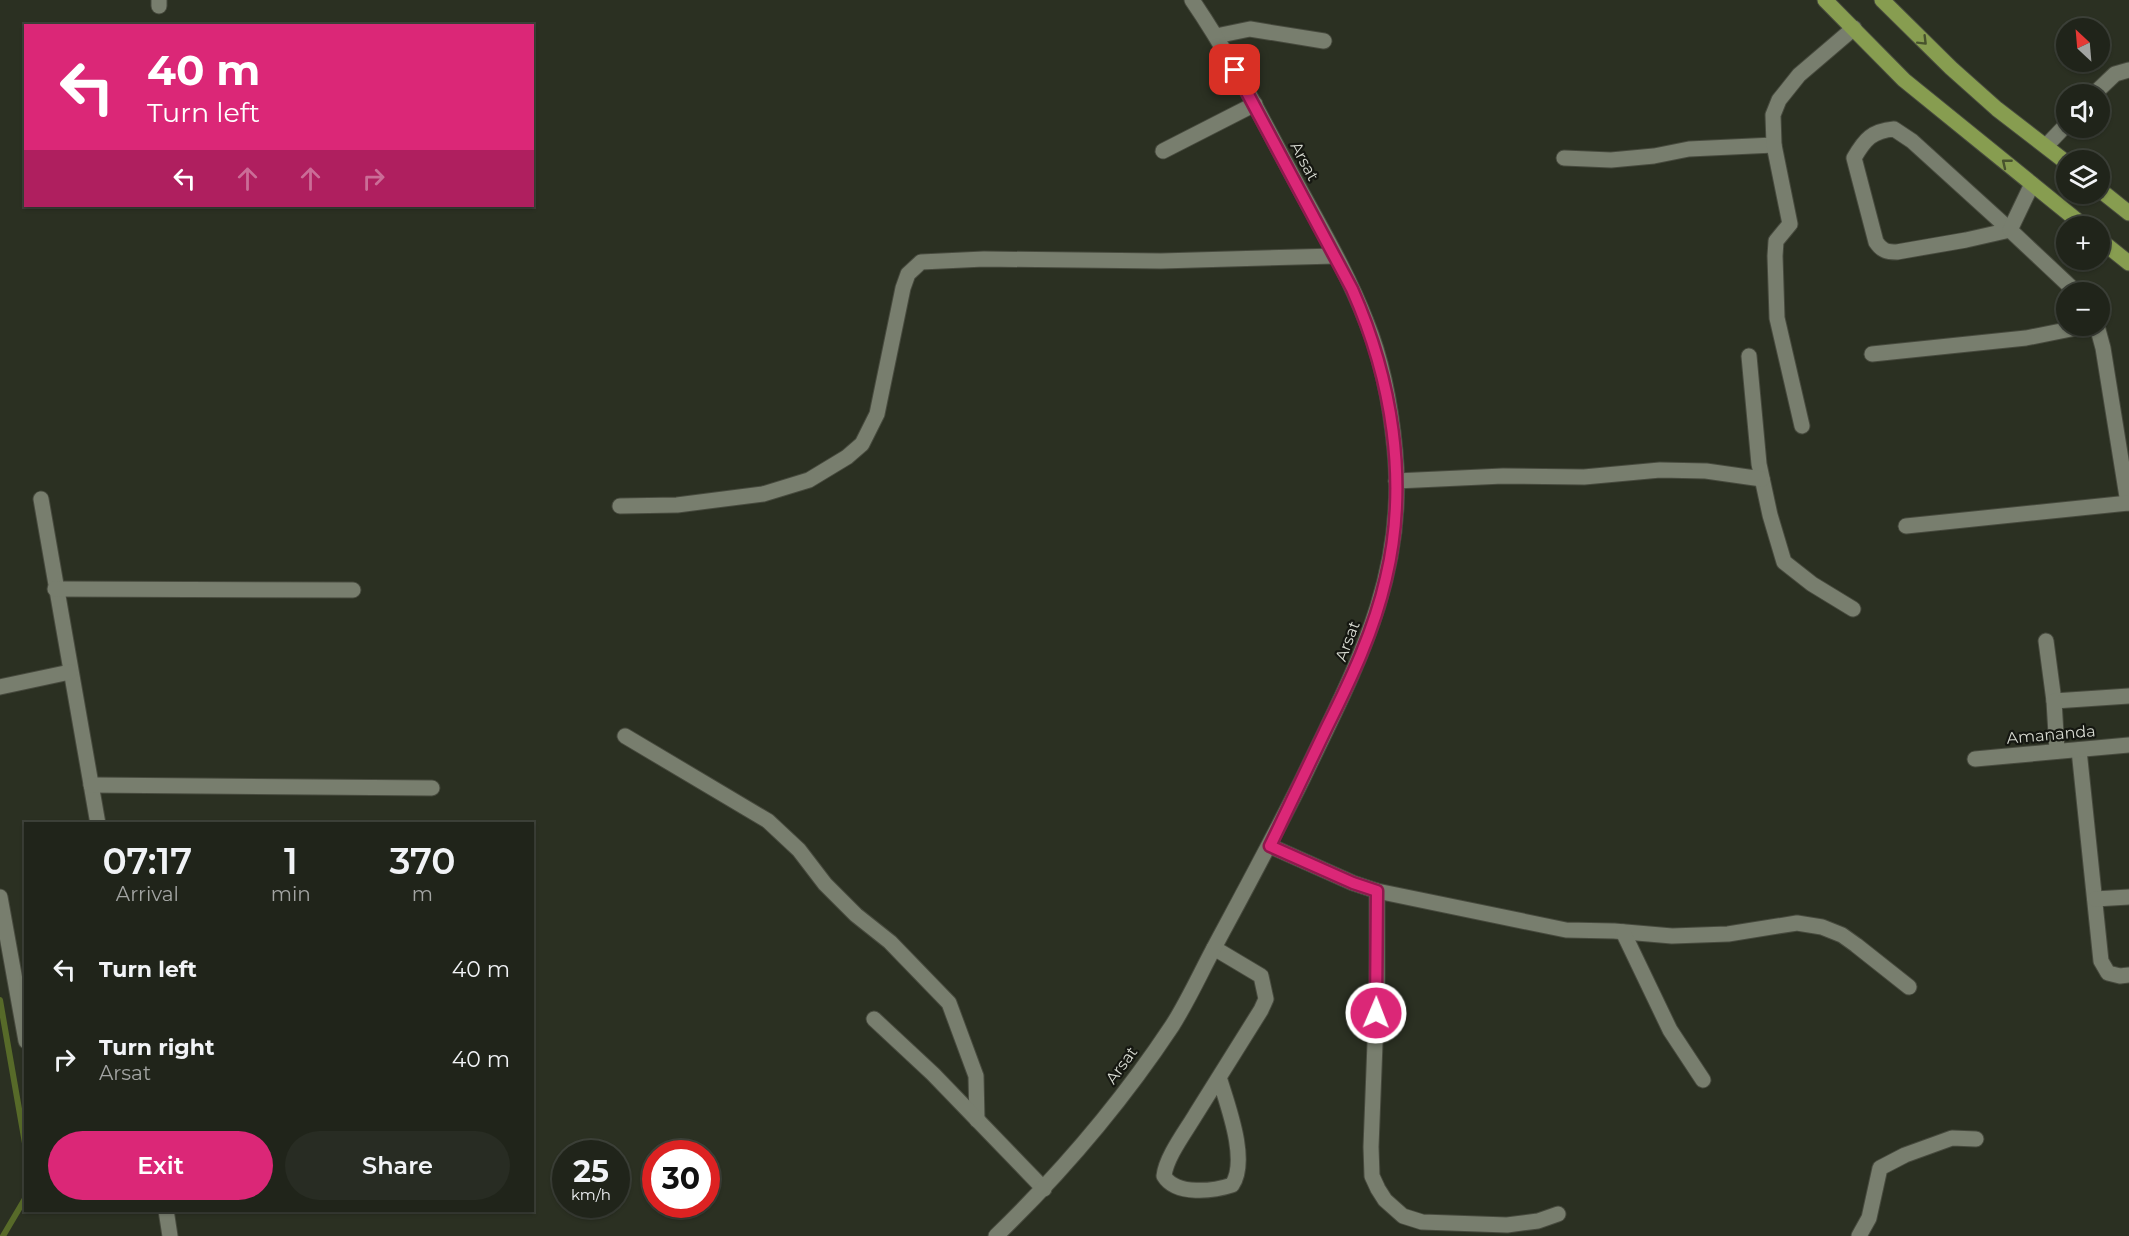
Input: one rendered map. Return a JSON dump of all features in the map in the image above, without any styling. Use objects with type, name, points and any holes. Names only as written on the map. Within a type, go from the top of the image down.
[{"type":"main road","points":[[1825,0],[1904,80],[2072,216]]},
{"type":"main road","points":[[1883,0],[1996,109],[2056,154]]},
{"type":"main road","points":[[2110,198],[2129,213]]},
{"type":"main road","points":[[2110,248],[2129,263]]},
{"type":"street","name":"Arsat","points":[[996,1236],[1044,1189],[1104,1120],[1173,1025],[1270,846],[1354,674],[1386,580],[1395,536],[1395,450],[1384,382],[1368,324],[1255,104],[1216,36],[1192,0]]},
{"type":"street","points":[[1802,426],[1777,318],[1774,256],[1776,241],[1790,224],[1774,146],[1773,115],[1779,100],[1799,75],[1854,28]]},
{"type":"street","points":[[1216,36],[1250,29],[1324,41]]},
{"type":"street","points":[[2104,84],[2115,74],[2129,70]]},
{"type":"street","points":[[1163,151],[1255,104]]},
{"type":"street","points":[[2010,230],[1929,247],[1887,252],[1876,242],[1854,158],[1864,142],[1879,130],[1894,129],[1912,141],[2010,230],[2065,282]]},
{"type":"street","points":[[2046,146],[2056,136]]},
{"type":"street","points":[[1564,158],[1611,160],[1654,156],[1689,149],[1774,146]]},
{"type":"street","points":[[2010,230],[2032,184]]},
{"type":"street","points":[[620,506],[677,505],[763,494],[809,480],[847,457],[862,444],[877,414],[903,288],[909,274],[921,262],[984,259],[1161,261],[1335,256]]},
{"type":"street","points":[[1872,354],[2026,338],[2056,332]]},
{"type":"street","points":[[1906,526],[2129,503],[2100,336]]},
{"type":"street","points":[[1749,356],[1759,464],[1784,562],[1812,584],[1852,609]]},
{"type":"street","points":[[1396,481],[1503,476],[1584,477],[1660,470],[1706,471],[1762,479]]},
{"type":"street","points":[[41,499],[98,822]]},
{"type":"street","points":[[55,589],[352,590]]},
{"type":"street","points":[[2046,641],[2055,702],[2057,751]]},
{"type":"street","points":[[0,687],[70,672]]},
{"type":"street","points":[[2055,702],[2129,696]]},
{"type":"street","points":[[625,736],[768,821],[799,850],[825,884],[856,915],[890,942],[949,1003],[976,1076],[977,1120]]},
{"type":"street","name":"Amananda","points":[[1975,759],[2129,745]]},
{"type":"street","points":[[2079,750],[2101,961],[2108,973],[2120,976],[2129,975]]},
{"type":"street","points":[[91,785],[432,788]]},
{"type":"street","points":[[1270,846],[1353,883],[1377,891],[1566,930],[1672,936],[1728,934],[1797,923],[1822,927],[1842,935],[1909,987]]},
{"type":"street","points":[[1377,891],[1377,991],[1371,1147],[1372,1176],[1378,1189],[1385,1200],[1403,1216],[1422,1222],[1507,1225],[1538,1221],[1558,1214]]},
{"type":"street","points":[[0,897],[19,969],[24,1020]]},
{"type":"street","points":[[2095,899],[2129,897]]},
{"type":"street","points":[[1623,932],[1670,1030],[1703,1080]]},
{"type":"street","points":[[1214,948],[1261,976],[1266,999],[1168,1163],[1164,1176],[1168,1183],[1174,1186],[1187,1189],[1222,1188],[1232,1185],[1237,1179],[1239,1152],[1220,1077]]},
{"type":"street","points":[[874,1019],[933,1074],[1044,1189]]},
{"type":"street","points":[[1859,1236],[1871,1210],[1880,1168],[1905,1155],[1952,1138],[1976,1139]]},
{"type":"street","points":[[166,1212],[170,1236]]},
{"type":"waterway","points":[[0,1000],[24,1138]]},
{"type":"waterway","points":[[3,1236],[24,1200]]},
{"type":"route","points":[[1235,70],[1352,289],[1368,324],[1384,382],[1395,450],[1397,492],[1395,536],[1386,580],[1372,625],[1354,674],[1270,846],[1353,883],[1377,891],[1376,1013]]}]
